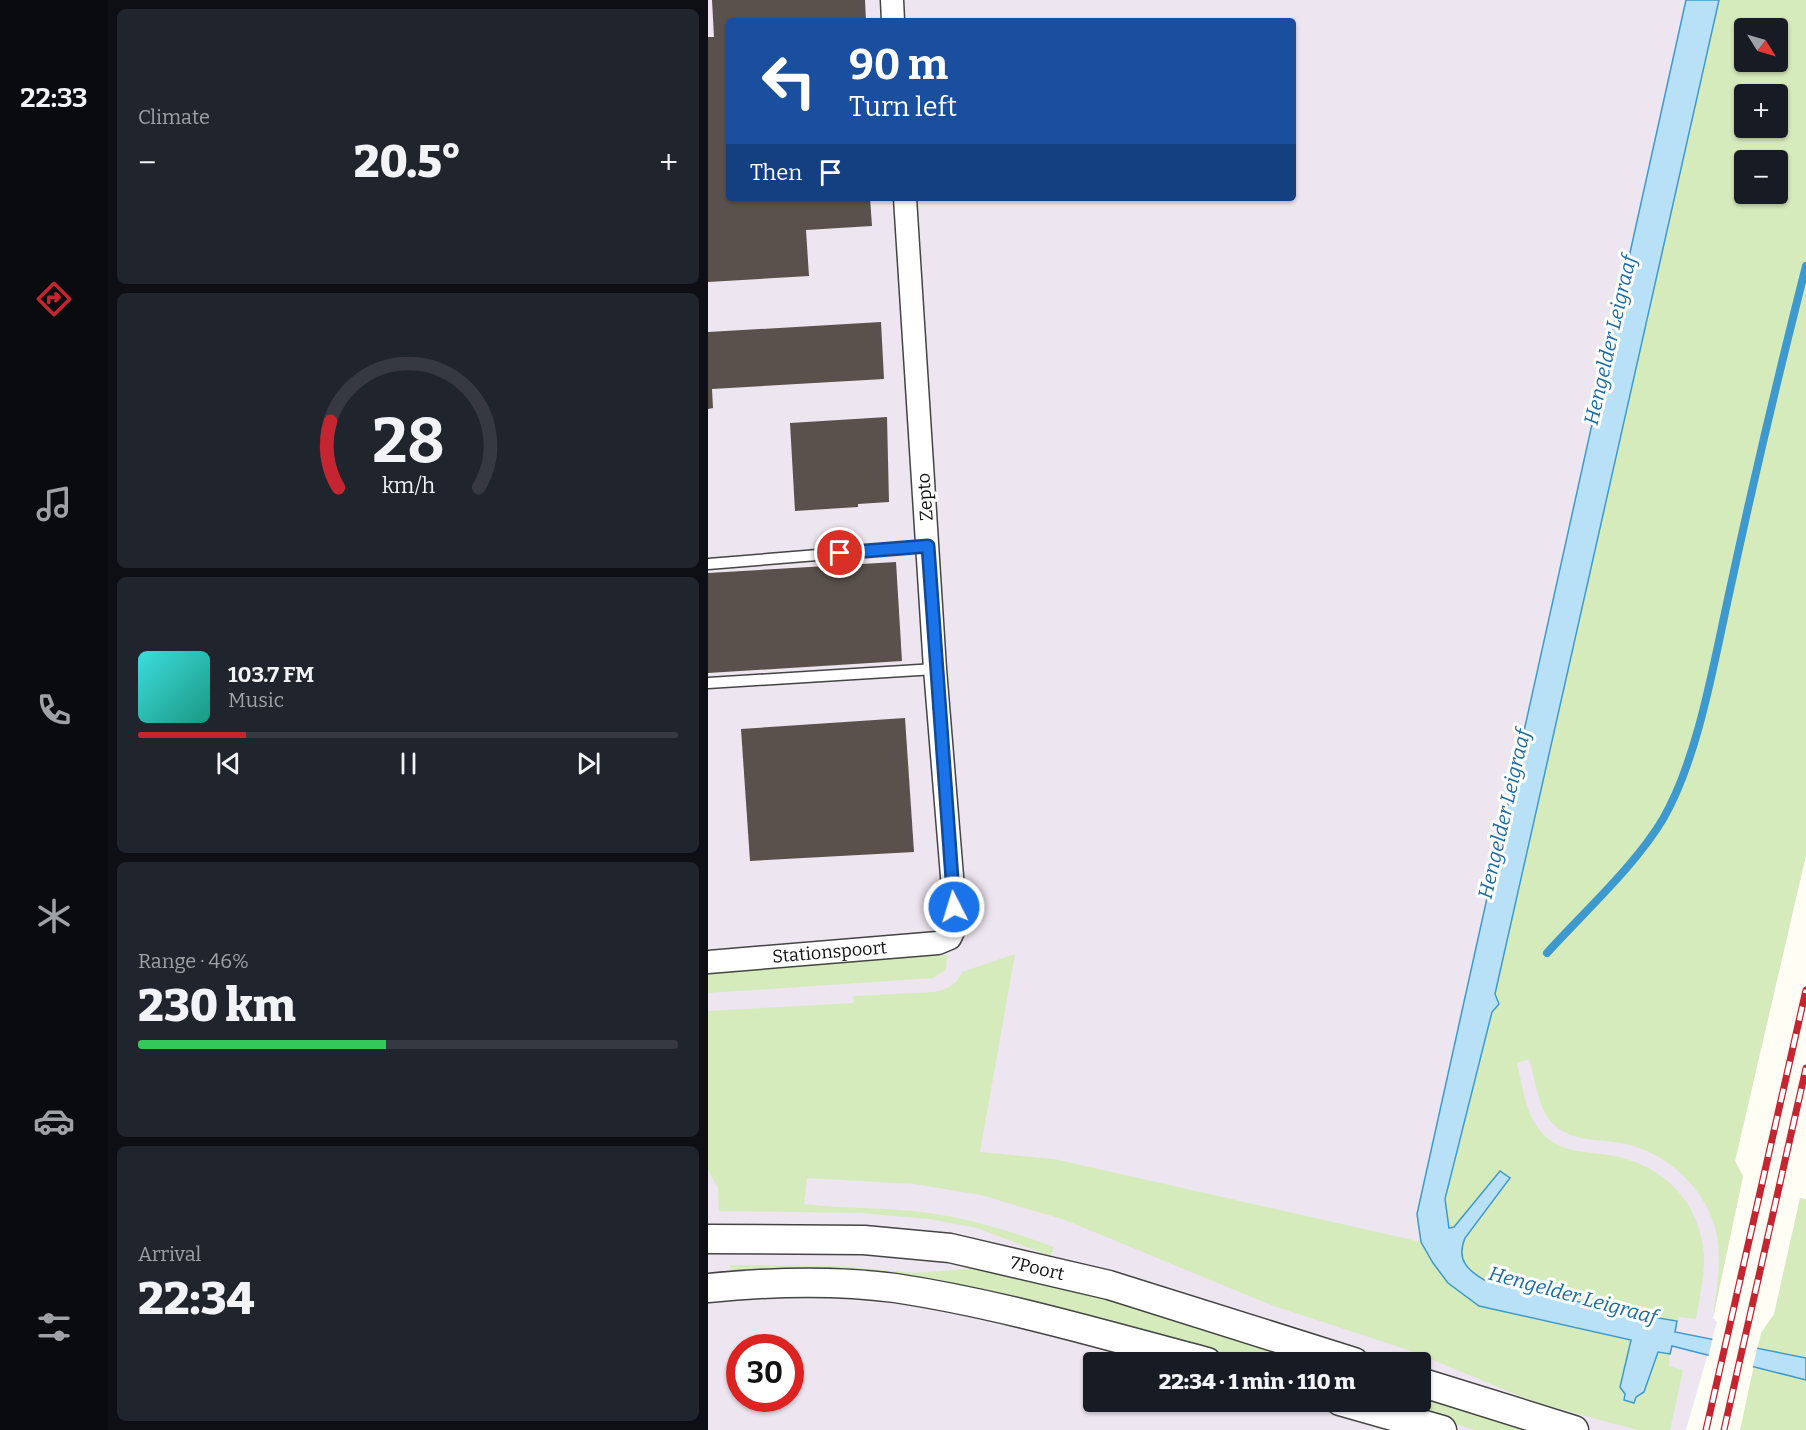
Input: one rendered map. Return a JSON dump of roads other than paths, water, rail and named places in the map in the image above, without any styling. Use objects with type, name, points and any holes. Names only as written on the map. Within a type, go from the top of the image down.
[{"type":"street","points":[[892,0],[893,18]]},
{"type":"street","name":"Zepto","points":[[904,201],[935,669],[956,925],[950,938]]},
{"type":"street","name":"Stationspoort","points":[[708,962],[938,943],[950,938]]},
{"type":"street","name":"7Poort","points":[[708,1239],[864,1240],[950,1248],[1109,1285],[1322,1352]]},
{"type":"street","points":[[708,1288],[807,1283],[894,1288],[1000,1308],[1169,1352]]},
{"type":"street","points":[[1431,1385],[1574,1430]]},
{"type":"street","points":[[1379,1412],[1442,1430]]},
{"type":"lane","points":[[708,564],[928,546]]},
{"type":"lane","points":[[708,683],[935,669]]},
{"type":"water","points":[[1686,0],[1719,0],[1495,994],[1499,1004],[1492,1012],[1445,1199],[1449,1228],[1454,1227],[1500,1171],[1510,1178],[1465,1238],[1463,1246],[1465,1264],[1473,1273],[1486,1281],[1628,1313],[1677,1321],[1675,1332],[1806,1358],[1806,1380],[1672,1346],[1670,1354],[1658,1352],[1644,1392],[1636,1397],[1634,1403],[1624,1400],[1625,1394],[1620,1387],[1631,1340],[1479,1306],[1448,1283],[1433,1263],[1421,1242],[1417,1214]]},
{"type":"waterway","points":[[1547,953],[1624,871],[1651,837],[1676,794],[1687,766],[1712,674],[1776,385],[1806,266]]},
{"type":"railway","points":[[1706,1430],[1806,990]]},
{"type":"railway","points":[[1724,1430],[1806,1068]]},
{"type":"water label","name":"Hengelder Leigraaf","points":[[1610,340]]},
{"type":"water label","name":"Hengelder Leigraaf","points":[[1504,814]]},
{"type":"water label","name":"Hengelder Leigraaf","points":[[1573,1295]]}]
